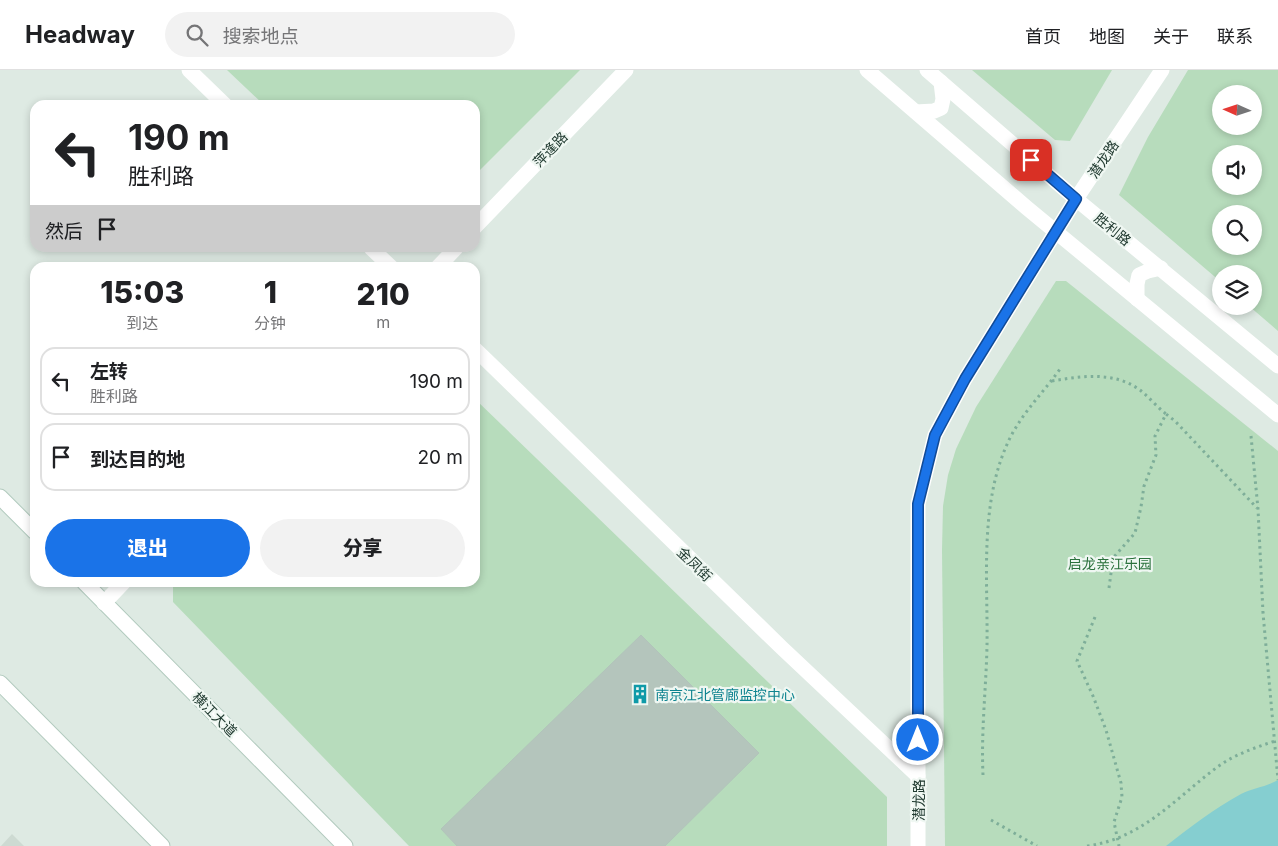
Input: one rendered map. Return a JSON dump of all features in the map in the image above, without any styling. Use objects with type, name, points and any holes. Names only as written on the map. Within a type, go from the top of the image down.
[{"type":"street","points":[[189,70],[220,100]]},
{"type":"street","name":"萍逢路","points":[[480,222],[626,70]]},
{"type":"street","points":[[867,70],[1056,232],[1278,415]]},
{"type":"street","name":"胜利路","points":[[927,70],[1076,199],[1278,366]]},
{"type":"street","name":"潜龙路","points":[[918,846],[918,504],[935,435],[965,379],[1076,199],[1162,70]]},
{"type":"street","points":[[916,112],[934,111],[941,108],[943,99],[940,82]]},
{"type":"street","points":[[375,252],[386,262]]},
{"type":"street","points":[[443,262],[452,252]]},
{"type":"street","points":[[1137,299],[1139,275],[1161,268]]},
{"type":"street","name":"金凤街","points":[[480,354],[782,648],[918,776]]},
{"type":"street","points":[[0,496],[30,527]]},
{"type":"street","name":"横江大道","points":[[89,587],[345,846]]},
{"type":"street","points":[[104,602],[119,587]]},
{"type":"street","points":[[0,683],[162,846]]},
{"type":"path","points":[[983,775],[982,739],[987,647],[987,546],[993,493],[1009,440],[1021,420],[1060,369]]},
{"type":"path","points":[[1052,381],[1093,375],[1120,379],[1139,390],[1175,421],[1258,509]]},
{"type":"path","points":[[1109,588],[1113,558],[1135,533],[1144,486],[1156,455],[1155,436],[1166,414]]},
{"type":"path","points":[[1251,436],[1258,509],[1263,613],[1278,780]]},
{"type":"path","points":[[1095,617],[1077,661],[1106,730],[1121,783],[1122,797],[1114,822],[1119,846]]},
{"type":"path","points":[[1087,846],[1118,839],[1148,823],[1217,767],[1247,750],[1275,741]]},
{"type":"path","points":[[991,820],[1037,846]]},
{"type":"shaded area","points":[[12,834],[24,846],[1,846]]},
{"type":"green space","points":[[227,70],[580,70],[480,170],[480,100],[259,100]]},
{"type":"green space","points":[[972,70],[1112,70],[1070,141],[1055,140]]},
{"type":"green space","points":[[1188,70],[1278,70],[1278,331],[1259,315],[1262,315],[1262,265],[1212,265],[1212,274],[1119,195],[1148,137]]},
{"type":"green space","name":"启龙亲江乐园","points":[[1056,281],[1066,281],[1278,451],[1278,846],[945,846],[942,550],[943,506],[948,475],[956,449],[976,407]]},
{"type":"green space","points":[[480,404],[887,797],[887,846],[409,846],[173,602],[173,587],[480,587]]},
{"type":"water","points":[[1278,780],[1278,846],[1166,846],[1231,800]]},
{"type":"building","name":"南京江北管廊监控中心","points":[[641,635],[759,753],[665,846],[457,846],[441,829]]},
{"type":"place","name":"南京江北管廊监控中心","points":[[640,694]]},
{"type":"route","points":[[918,740],[918,504],[935,435],[965,379],[1076,199],[1031,160]]}]
